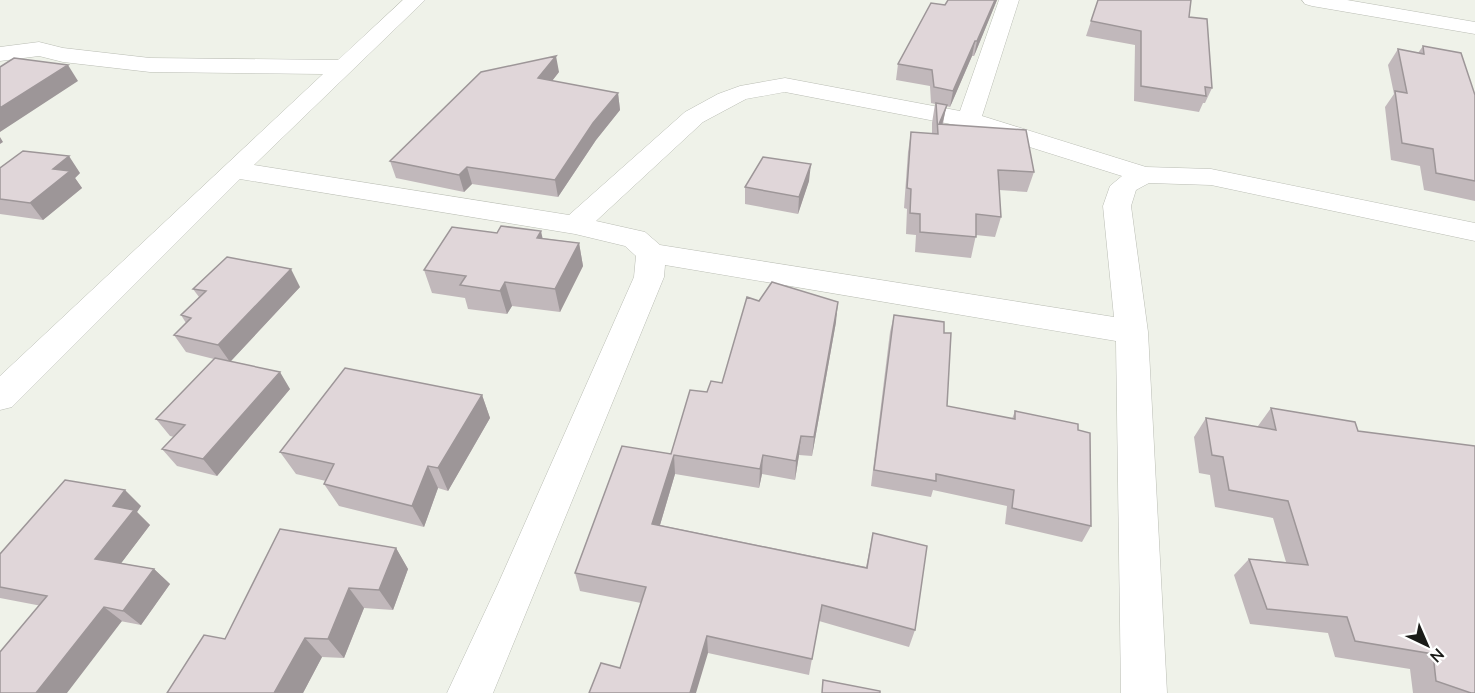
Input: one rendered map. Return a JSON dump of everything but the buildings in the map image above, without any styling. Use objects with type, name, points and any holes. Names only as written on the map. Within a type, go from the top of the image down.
[{"type":"street","points":[[0,397],[234,170],[416,0]]},
{"type":"street","points":[[969,120],[1009,0]]},
{"type":"street","points":[[1312,0],[1475,28]]},
{"type":"street","points":[[0,36],[63,55],[150,65],[343,67]]},
{"type":"street","points":[[0,54],[39,49]]},
{"type":"street","points":[[575,225],[694,117],[712,104],[741,91],[785,85],[969,120],[1144,175],[1210,177],[1475,232]]},
{"type":"street","points":[[234,170],[575,225],[635,239],[651,253],[1132,332]]},
{"type":"street","points":[[1144,175],[1124,186],[1117,206],[1132,332],[1144,693]]},
{"type":"street","points":[[470,693],[513,598],[649,277],[651,253]]}]
